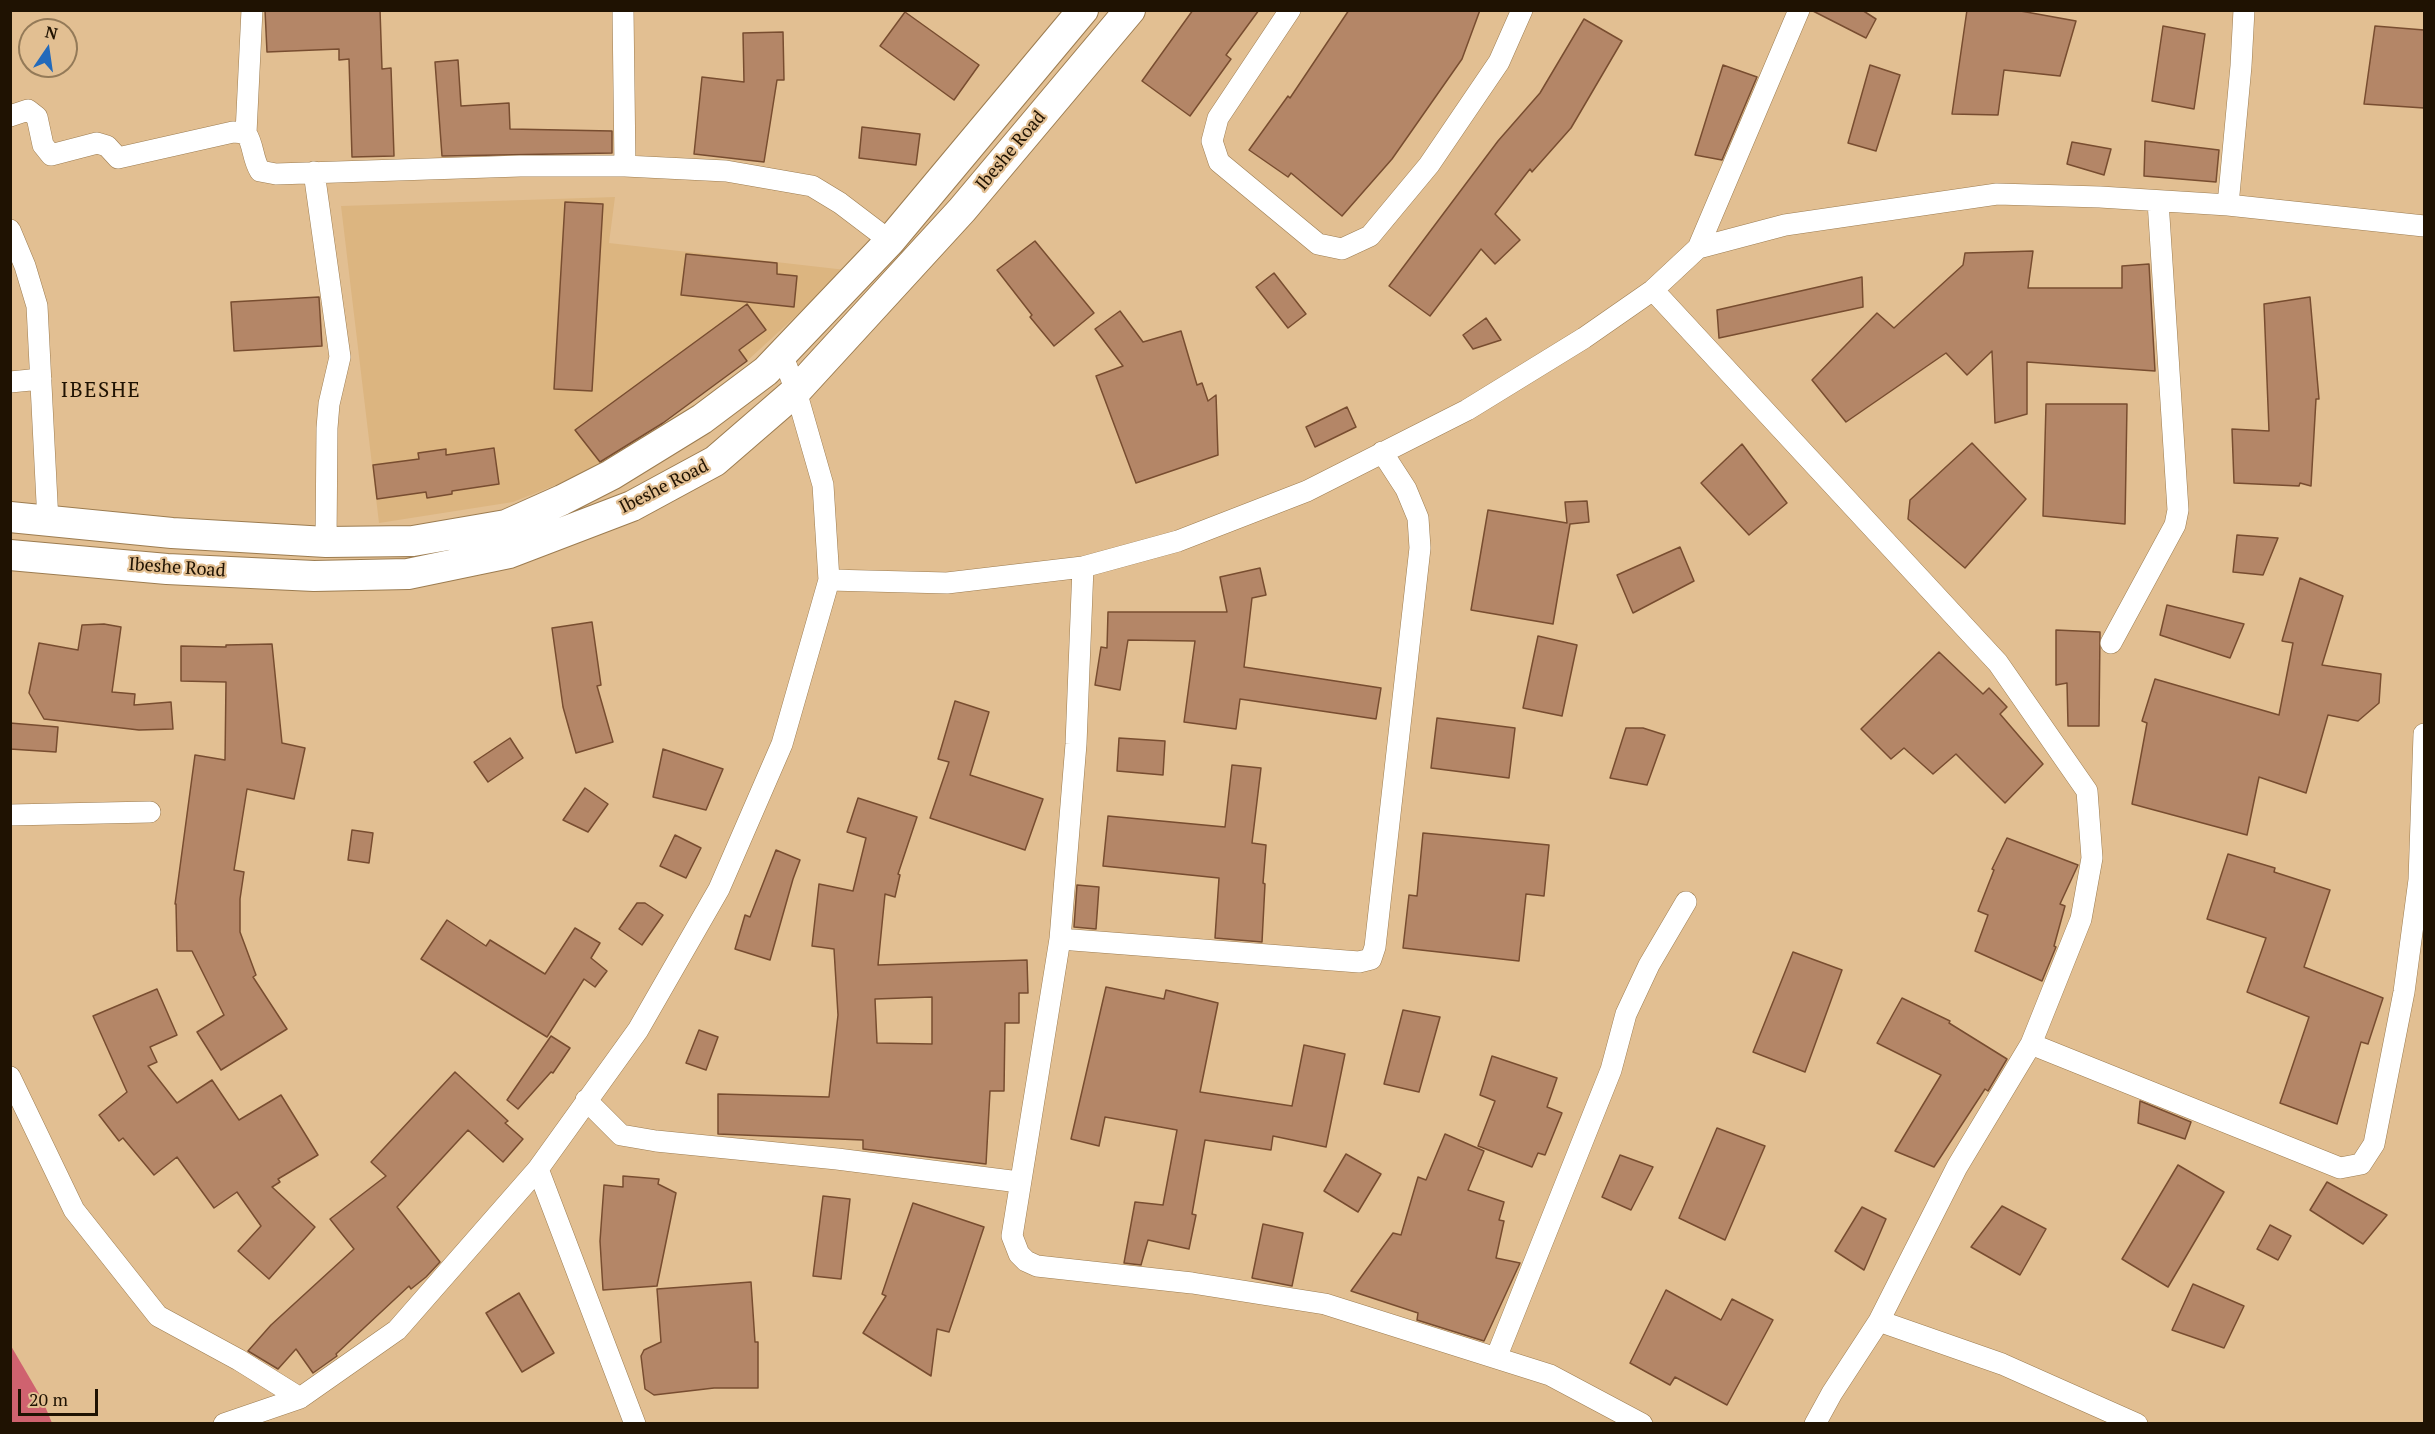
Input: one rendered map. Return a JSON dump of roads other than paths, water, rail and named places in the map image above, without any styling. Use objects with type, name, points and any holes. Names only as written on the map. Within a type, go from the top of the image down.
[{"type":"main road","name":"Ibeshe Road","points":[[10,517],[172,533],[327,542],[413,541],[506,525],[562,500],[621,469],[702,419],[766,371],[890,241],[1083,10]]},
{"type":"main road","name":"Ibeshe Road","points":[[10,555],[224,572],[314,576],[408,574],[509,553],[632,506],[715,461],[796,391],[962,210],[1130,10]]},
{"type":"street","points":[[252,10],[246,133],[252,143],[254,162],[260,171],[276,174],[520,166],[625,166],[726,171],[812,186],[840,203],[890,241]]},
{"type":"street","points":[[623,10],[625,166]]},
{"type":"street","points":[[1290,10],[1218,118],[1212,141],[1219,162],[1318,244],[1342,249],[1370,236],[1429,165],[1499,62],[1522,10]]},
{"type":"street","points":[[830,580],[947,583],[1083,567],[1188,537],[1307,491],[1467,410],[1584,338],[1653,290],[1698,248],[1799,10]]},
{"type":"street","points":[[2228,205],[2244,10]]},
{"type":"street","points":[[10,116],[28,110],[37,117],[43,145],[51,155],[97,143],[106,146],[118,158],[233,132],[246,133]]},
{"type":"street","points":[[314,172],[340,357],[329,404],[327,428],[327,542]]},
{"type":"street","points":[[1698,248],[1785,225],[1997,194],[2100,197],[2228,205],[2424,226]]},
{"type":"street","points":[[2111,643],[2175,525],[2178,510],[2158,201]]},
{"type":"street","points":[[10,230],[25,266],[37,306],[48,522]]},
{"type":"street","points":[[1653,290],[1998,663],[2086,791],[2092,858],[2081,919],[2031,1044],[1957,1167],[1879,1321],[1832,1393],[1815,1424]]},
{"type":"street","points":[[224,1424],[300,1398],[397,1330],[538,1169],[638,1030],[719,889],[782,744],[830,580],[823,485],[796,391],[782,354]]},
{"type":"street","points":[[10,382],[41,379]]},
{"type":"street","points":[[1060,939],[1359,962],[1371,959],[1375,947],[1420,548],[1418,518],[1406,489],[1382,452]]},
{"type":"street","points":[[1083,567],[1076,744],[1060,939],[1019,1182],[1012,1236],[1014,1245],[1026,1261],[1037,1266],[1192,1283],[1325,1304],[1550,1375],[1642,1424]]},
{"type":"street","points":[[2031,1044],[2340,1168],[2361,1164],[2374,1144],[2404,992],[2419,880],[2424,734]]},
{"type":"street","points":[[10,815],[150,812]]},
{"type":"street","points":[[1496,1358],[1611,1070],[1626,1014],[1649,965],[1686,902]]},
{"type":"street","points":[[10,1077],[74,1210],[158,1316],[239,1360],[300,1398]]},
{"type":"street","points":[[586,1100],[621,1135],[656,1141],[837,1159],[1019,1182]]},
{"type":"street","points":[[538,1169],[634,1424]]},
{"type":"street","points":[[1879,1321],[2002,1364],[2137,1424]]},
{"type":"district","name":"IBESHE","points":[[101,391]]}]
